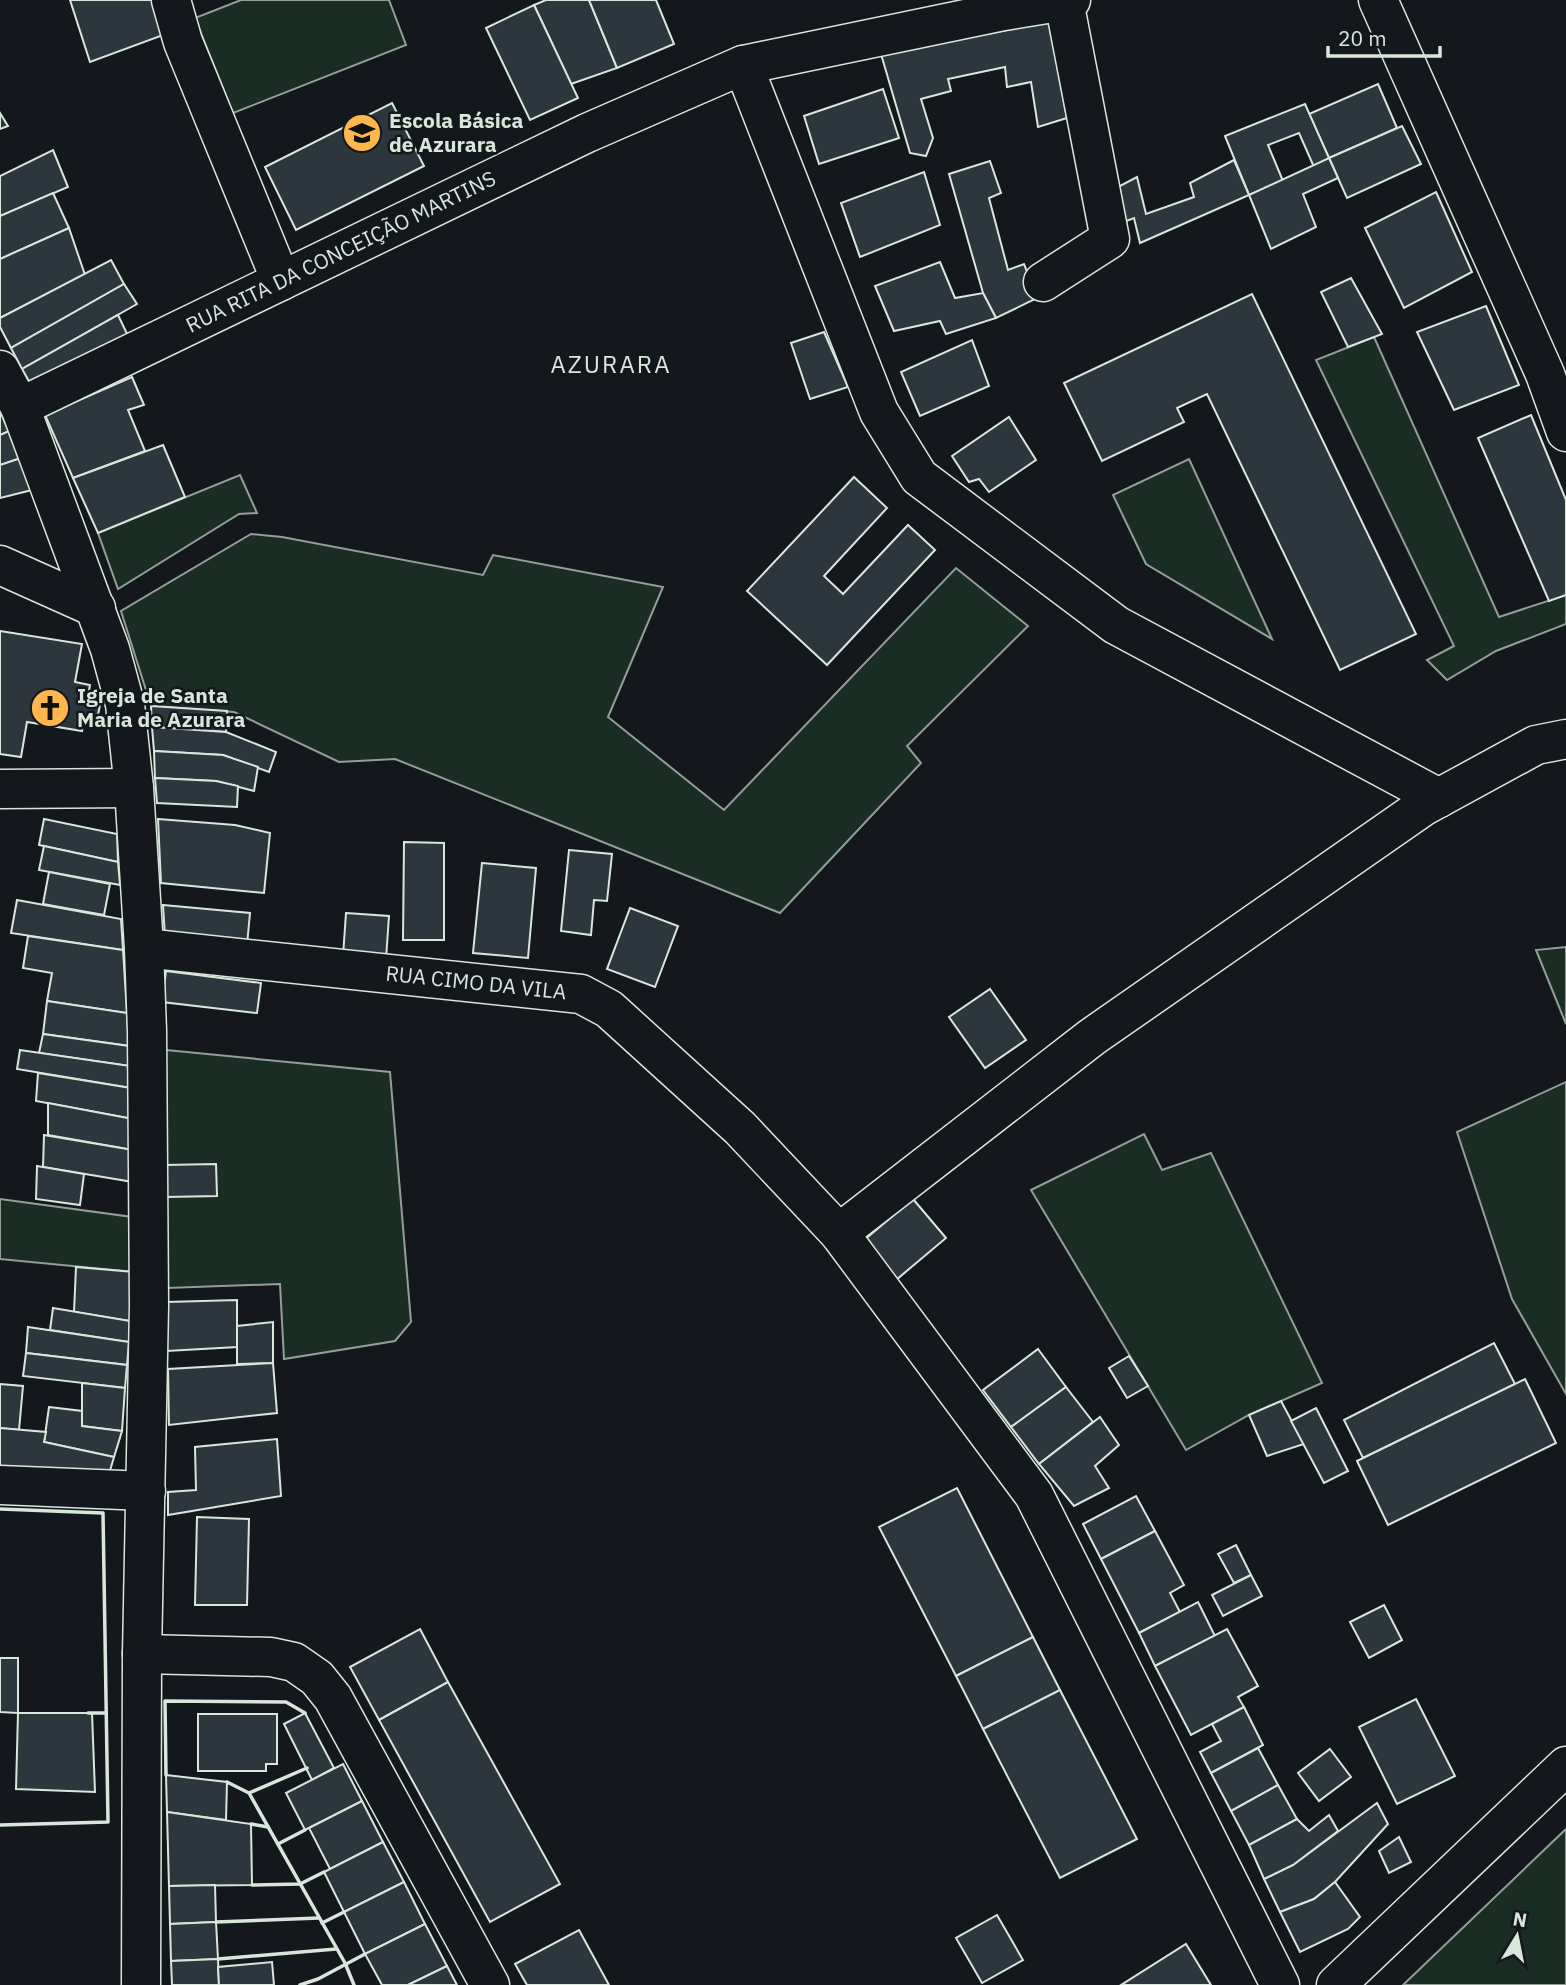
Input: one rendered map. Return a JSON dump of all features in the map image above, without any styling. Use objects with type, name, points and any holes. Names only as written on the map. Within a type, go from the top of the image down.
[{"type":"street","points":[[172,0],[183,41],[281,281]]},
{"type":"street","points":[[1378,0],[1545,374],[1566,432]]},
{"type":"street","points":[[1043,282],[1110,239],[1068,1]]},
{"type":"street","name":"RUA RITA DA CONCEIÇÃO MARTINS","points":[[20,407],[587,132],[743,65],[1004,11],[1068,1]]},
{"type":"street","points":[[743,65],[879,412],[919,477],[1116,625],[1438,799]]},
{"type":"street","points":[[0,369],[20,407],[96,608],[125,704],[134,788],[144,948],[149,1292],[142,1654],[141,1985]]},
{"type":"street","points":[[0,565],[96,608]]},
{"type":"street","points":[[839,1233],[1092,1037],[1424,806],[1536,745],[1566,739]]},
{"type":"street","points":[[0,789],[134,788]]},
{"type":"street","name":"RUA CIMO DA VILA","points":[[144,948],[581,994],[609,1009],[740,1128],[839,1233],[1034,1495],[1280,1985]]},
{"type":"street","points":[[0,1485],[146,1492]]},
{"type":"street","points":[[142,1654],[271,1657],[294,1662],[317,1678],[333,1698],[490,1985]]},
{"type":"street","points":[[1336,1985],[1566,1766]]},
{"type":"green space","points":[[241,0],[389,0],[406,45],[233,113],[195,18]]},
{"type":"green space","points":[[1374,337],[1499,617],[1566,595],[1566,624],[1496,651],[1447,680],[1427,660],[1454,646],[1316,360]]},
{"type":"green space","points":[[1189,459],[1272,639],[1146,564],[1113,495]]},
{"type":"green space","points":[[240,475],[257,513],[239,514],[118,589],[98,533]]},
{"type":"green space","points":[[251,534],[282,537],[483,575],[493,555],[663,587],[608,717],[724,810],[956,568],[1028,626],[907,746],[921,763],[780,913],[395,759],[339,762],[234,712],[151,706],[121,611]]},
{"type":"green space","points":[[1566,947],[1566,1024],[1536,950]]},
{"type":"green space","points":[[166,1050],[390,1072],[411,1322],[395,1341],[284,1359],[280,1284],[167,1288]]},
{"type":"green space","points":[[1566,1082],[1566,1394],[1512,1299],[1457,1132]]},
{"type":"green space","points":[[1144,1134],[1162,1170],[1211,1153],[1322,1383],[1249,1415],[1186,1450],[1031,1190]]},
{"type":"green space","points":[[0,1199],[132,1217],[134,1272],[0,1259]]},
{"type":"green space","points":[[1566,1829],[1566,1985],[1403,1985]]},
{"type":"building","points":[[70,0],[157,0],[166,34],[90,62]]},
{"type":"building","points":[[546,0],[589,0],[617,68],[571,84],[534,5]]},
{"type":"building","points":[[589,0],[656,0],[674,44],[617,68]]},
{"type":"building","points":[[534,5],[578,98],[530,120],[486,28]]},
{"type":"building","points":[[1049,22],[1067,118],[1038,127],[1031,82],[1007,87],[1005,67],[948,79],[951,91],[921,99],[933,138],[926,156],[910,153],[881,54]]},
{"type":"building","points":[[1378,84],[1397,128],[1329,158],[1309,114]]},
{"type":"building","points":[[883,89],[899,138],[819,164],[804,116]]},
{"type":"building","points":[[392,103],[424,166],[296,230],[265,167]]},
{"type":"building","points":[[1305,104],[1329,158],[1314,167],[1299,133],[1268,145],[1283,181],[1249,195],[1225,136]]},
{"type":"building","points":[[0,113],[8,126],[0,129]]},
{"type":"building","points":[[1402,126],[1421,164],[1347,198],[1329,158]]},
{"type":"building","points":[[53,150],[68,187],[0,216],[0,176]]},
{"type":"building","points":[[1329,158],[1338,178],[1303,194],[1316,227],[1271,249],[1249,195]]},
{"type":"building","points":[[1234,160],[1249,195],[1140,243],[1134,218],[1124,222],[1116,188],[1137,177],[1146,214],[1194,197],[1190,183]]},
{"type":"building","points":[[990,161],[1001,193],[989,198],[1008,270],[1024,264],[1037,298],[996,318],[983,293],[949,174]]},
{"type":"building","points":[[924,172],[940,225],[860,257],[841,203]]},
{"type":"building","points":[[1436,192],[1472,272],[1404,308],[1365,228]]},
{"type":"building","points":[[53,193],[69,228],[0,259],[0,216]]},
{"type":"building","points":[[69,228],[85,275],[0,318],[0,259]]},
{"type":"building","points":[[111,260],[124,284],[11,348],[0,327],[0,318]]},
{"type":"building","points":[[940,262],[955,298],[983,293],[996,318],[946,334],[940,321],[894,331],[875,286]]},
{"type":"building","points":[[1351,278],[1382,334],[1348,347],[1321,292]]},
{"type":"building","points":[[124,284],[137,304],[22,369],[11,348]]},
{"type":"building","points":[[1252,294],[1416,634],[1340,670],[1207,394],[1177,408],[1184,422],[1102,461],[1064,383]]},
{"type":"building","points":[[1486,306],[1519,385],[1454,410],[1417,332]]},
{"type":"building","points":[[118,315],[130,340],[34,390],[22,369]]},
{"type":"building","points":[[824,332],[848,387],[810,399],[791,343]]},
{"type":"building","points":[[972,340],[989,386],[920,416],[901,372]]},
{"type":"building","points":[[132,377],[144,405],[128,410],[145,451],[73,478],[45,415]]},
{"type":"building","points":[[0,411],[9,431],[0,435]]},
{"type":"building","points":[[1531,415],[1566,500],[1566,595],[1549,601],[1478,438]]},
{"type":"building","points":[[1009,417],[1036,460],[989,492],[979,479],[969,482],[952,456]]},
{"type":"building","points":[[9,431],[21,458],[0,465],[0,435]]},
{"type":"building","points":[[163,445],[185,497],[98,533],[73,478]]},
{"type":"building","points":[[21,458],[36,489],[0,498],[0,465]]},
{"type":"building","points":[[854,477],[887,508],[824,576],[843,594],[908,525],[935,550],[827,665],[747,591]]},
{"type":"building","name":"Igreja de Santa Maria de Azurara","points":[[0,631],[82,644],[75,682],[90,685],[89,691],[102,693],[96,727],[83,725],[82,731],[27,722],[21,757],[0,754]]},
{"type":"building","points":[[151,706],[227,711],[226,732],[152,727]]},
{"type":"building","points":[[152,727],[226,732],[276,752],[269,772],[223,755],[154,751]]},
{"type":"building","points":[[154,751],[223,755],[258,767],[254,791],[216,781],[155,778]]},
{"type":"building","points":[[155,778],[216,781],[238,786],[237,807],[157,803]]},
{"type":"building","points":[[44,819],[117,834],[118,862],[39,845]]},
{"type":"building","points":[[158,819],[235,825],[270,833],[264,893],[161,883]]},
{"type":"building","points":[[404,842],[444,843],[444,940],[403,940]]},
{"type":"building","points":[[44,846],[118,862],[120,885],[39,870]]},
{"type":"building","points":[[569,850],[612,854],[607,901],[594,900],[591,935],[561,931]]},
{"type":"building","points":[[482,863],[536,868],[528,958],[473,953]]},
{"type":"building","points":[[49,872],[110,884],[104,915],[43,904]]},
{"type":"building","points":[[17,900],[121,919],[123,950],[11,933]]},
{"type":"building","points":[[163,905],[250,913],[247,945],[165,937]]},
{"type":"building","points":[[630,908],[678,926],[655,987],[607,969]]},
{"type":"building","points":[[346,913],[389,916],[386,959],[343,956]]},
{"type":"building","points":[[28,936],[123,950],[127,1013],[47,1001],[52,973],[23,968]]},
{"type":"building","points":[[166,971],[261,983],[257,1013],[162,1002]]},
{"type":"building","points":[[990,989],[1026,1040],[985,1068],[949,1017]]},
{"type":"building","points":[[47,1001],[127,1013],[129,1046],[43,1034]]},
{"type":"building","points":[[43,1034],[129,1046],[130,1066],[39,1053]]},
{"type":"building","points":[[20,1050],[130,1066],[131,1088],[17,1069]]},
{"type":"building","points":[[38,1073],[131,1088],[133,1119],[36,1101]]},
{"type":"building","points":[[48,1103],[133,1119],[133,1150],[48,1135]]},
{"type":"building","points":[[44,1135],[133,1150],[133,1182],[43,1167]]},
{"type":"building","points":[[216,1164],[217,1196],[166,1197],[165,1165]]},
{"type":"building","points":[[37,1166],[84,1174],[80,1205],[36,1199]]},
{"type":"building","points":[[913,1199],[946,1238],[896,1280],[863,1241]]},
{"type":"building","points":[[76,1267],[134,1272],[130,1321],[74,1312]]},
{"type":"building","points":[[237,1300],[237,1347],[167,1351],[167,1302]]},
{"type":"building","points":[[53,1308],[130,1321],[129,1342],[50,1330]]},
{"type":"building","points":[[273,1322],[273,1363],[237,1364],[237,1326]]},
{"type":"building","points":[[28,1327],[129,1342],[127,1365],[26,1353]]},
{"type":"building","points":[[1494,1343],[1515,1384],[1363,1458],[1344,1420]]},
{"type":"building","points":[[1038,1349],[1066,1387],[1011,1427],[983,1390]]},
{"type":"building","points":[[26,1353],[127,1365],[125,1388],[23,1376]]},
{"type":"building","points":[[1129,1356],[1148,1386],[1127,1398],[1109,1368]]},
{"type":"building","points":[[273,1363],[277,1413],[169,1425],[168,1369]]},
{"type":"building","points":[[1525,1379],[1556,1443],[1388,1525],[1357,1461]]},
{"type":"building","points":[[82,1383],[125,1388],[122,1431],[82,1426]]},
{"type":"building","points":[[0,1384],[23,1386],[19,1430],[0,1428]]},
{"type":"building","points":[[1066,1387],[1093,1422],[1039,1464],[1011,1427]]},
{"type":"building","points":[[1281,1401],[1304,1444],[1267,1456],[1249,1415]]},
{"type":"building","points":[[49,1407],[82,1411],[82,1426],[122,1431],[114,1457],[44,1442]]},
{"type":"building","points":[[1316,1408],[1348,1471],[1324,1483],[1291,1421]]},
{"type":"building","points":[[1100,1417],[1119,1445],[1095,1466],[1109,1488],[1074,1506],[1039,1464]]},
{"type":"building","points":[[0,1428],[46,1432],[44,1442],[114,1457],[109,1474],[0,1467]]},
{"type":"building","points":[[277,1439],[281,1496],[168,1515],[168,1492],[196,1490],[195,1447]]},
{"type":"building","points":[[957,1488],[1033,1637],[956,1676],[879,1527]]},
{"type":"building","points":[[1136,1496],[1155,1531],[1101,1559],[1083,1524]]},
{"type":"building","points":[[197,1517],[249,1519],[247,1605],[195,1605]]},
{"type":"building","points":[[1155,1531],[1184,1585],[1170,1593],[1180,1612],[1139,1633],[1101,1559]]},
{"type":"building","points":[[1236,1545],[1251,1575],[1234,1583],[1218,1554]]},
{"type":"building","points":[[1251,1575],[1262,1596],[1223,1616],[1212,1595]]},
{"type":"building","points":[[1198,1602],[1215,1636],[1155,1666],[1139,1633]]},
{"type":"building","points":[[1384,1605],[1402,1640],[1369,1658],[1350,1622]]},
{"type":"building","points":[[420,1629],[448,1682],[379,1720],[350,1667]]},
{"type":"building","points":[[1227,1629],[1258,1686],[1238,1697],[1244,1707],[1191,1735],[1155,1666]]},
{"type":"building","points":[[1033,1637],[1060,1690],[983,1729],[956,1676]]},
{"type":"building","points":[[0,1658],[18,1658],[18,1713],[0,1712]]},
{"type":"building","points":[[448,1682],[560,1884],[490,1922],[379,1720]]},
{"type":"building","points":[[1060,1690],[1137,1839],[1060,1878],[983,1729]]},
{"type":"building","points":[[1416,1699],[1455,1776],[1397,1804],[1359,1727]]},
{"type":"building","points":[[1244,1707],[1263,1745],[1211,1773],[1200,1752],[1221,1741],[1212,1724]]},
{"type":"building","points":[[18,1713],[92,1713],[95,1792],[16,1789]]},
{"type":"building","points":[[305,1713],[334,1768],[312,1780],[284,1724]]},
{"type":"building","points":[[198,1714],[277,1714],[277,1764],[266,1764],[266,1771],[198,1771]]},
{"type":"building","points":[[1258,1748],[1278,1785],[1231,1811],[1211,1773]]},
{"type":"building","points":[[1330,1749],[1351,1777],[1319,1801],[1298,1773]]},
{"type":"building","points":[[343,1764],[362,1801],[305,1830],[286,1793]]},
{"type":"building","points":[[166,1775],[227,1782],[226,1820],[167,1812]]},
{"type":"building","points":[[1278,1785],[1297,1819],[1249,1845],[1231,1811]]},
{"type":"building","points":[[362,1801],[383,1842],[330,1869],[309,1828]]},
{"type":"building","points":[[1377,1803],[1388,1824],[1335,1882],[1314,1899],[1280,1912],[1264,1879],[1293,1865]]},
{"type":"building","points":[[167,1812],[251,1824],[252,1885],[169,1886]]},
{"type":"building","points":[[1329,1815],[1338,1831],[1293,1865],[1264,1879],[1249,1845],[1297,1819],[1309,1831]]},
{"type":"building","points":[[1399,1837],[1411,1862],[1389,1873],[1379,1851]]},
{"type":"building","points":[[383,1842],[404,1882],[344,1912],[324,1872]]},
{"type":"building","points":[[404,1882],[425,1924],[365,1954],[344,1912]]},
{"type":"building","points":[[1335,1882],[1360,1917],[1348,1929],[1300,1952],[1280,1912],[1314,1899]]},
{"type":"building","points":[[215,1885],[216,1922],[170,1924],[169,1886]]},
{"type":"building","points":[[997,1915],[1023,1960],[982,1983],[956,1938]]},
{"type":"building","points":[[216,1922],[218,1959],[171,1961],[170,1924]]},
{"type":"building","points":[[425,1924],[447,1966],[408,1985],[382,1985],[365,1954]]},
{"type":"building","points":[[579,1930],[609,1985],[527,1985],[515,1964]]},
{"type":"building","points":[[1186,1944],[1211,1985],[1121,1985]]},
{"type":"building","points":[[218,1959],[219,1985],[172,1985],[171,1961]]},
{"type":"building","points":[[272,1962],[274,1985],[219,1985],[218,1967]]},
{"type":"building","points":[[447,1966],[457,1985],[408,1985]]},
{"type":"wall","points":[[0,1509],[103,1513],[108,1822],[0,1825]]},
{"type":"wall","points":[[166,1775],[165,1701],[286,1702],[305,1713]]},
{"type":"wall","points":[[88,1713],[105,1713]]},
{"type":"wall","points":[[249,1793],[307,1768]]},
{"type":"wall","points":[[227,1782],[249,1793],[345,1963],[354,1985]]},
{"type":"wall","points":[[251,1824],[268,1827]]},
{"type":"wall","points":[[278,1844],[305,1830]]},
{"type":"wall","points":[[252,1885],[300,1884],[324,1872]]},
{"type":"wall","points":[[322,1923],[344,1912]]},
{"type":"wall","points":[[216,1922],[319,1918]]},
{"type":"wall","points":[[218,1959],[336,1949]]},
{"type":"wall","points":[[300,1985],[318,1979],[365,1954]]},
{"type":"place","name":"Escola Básica de Azurara","points":[[362,133]]},
{"type":"place","name":"Igreja de Santa Maria de Azurara","points":[[50,708]]},
{"type":"district","name":"AZURARA","points":[[611,365]]}]
